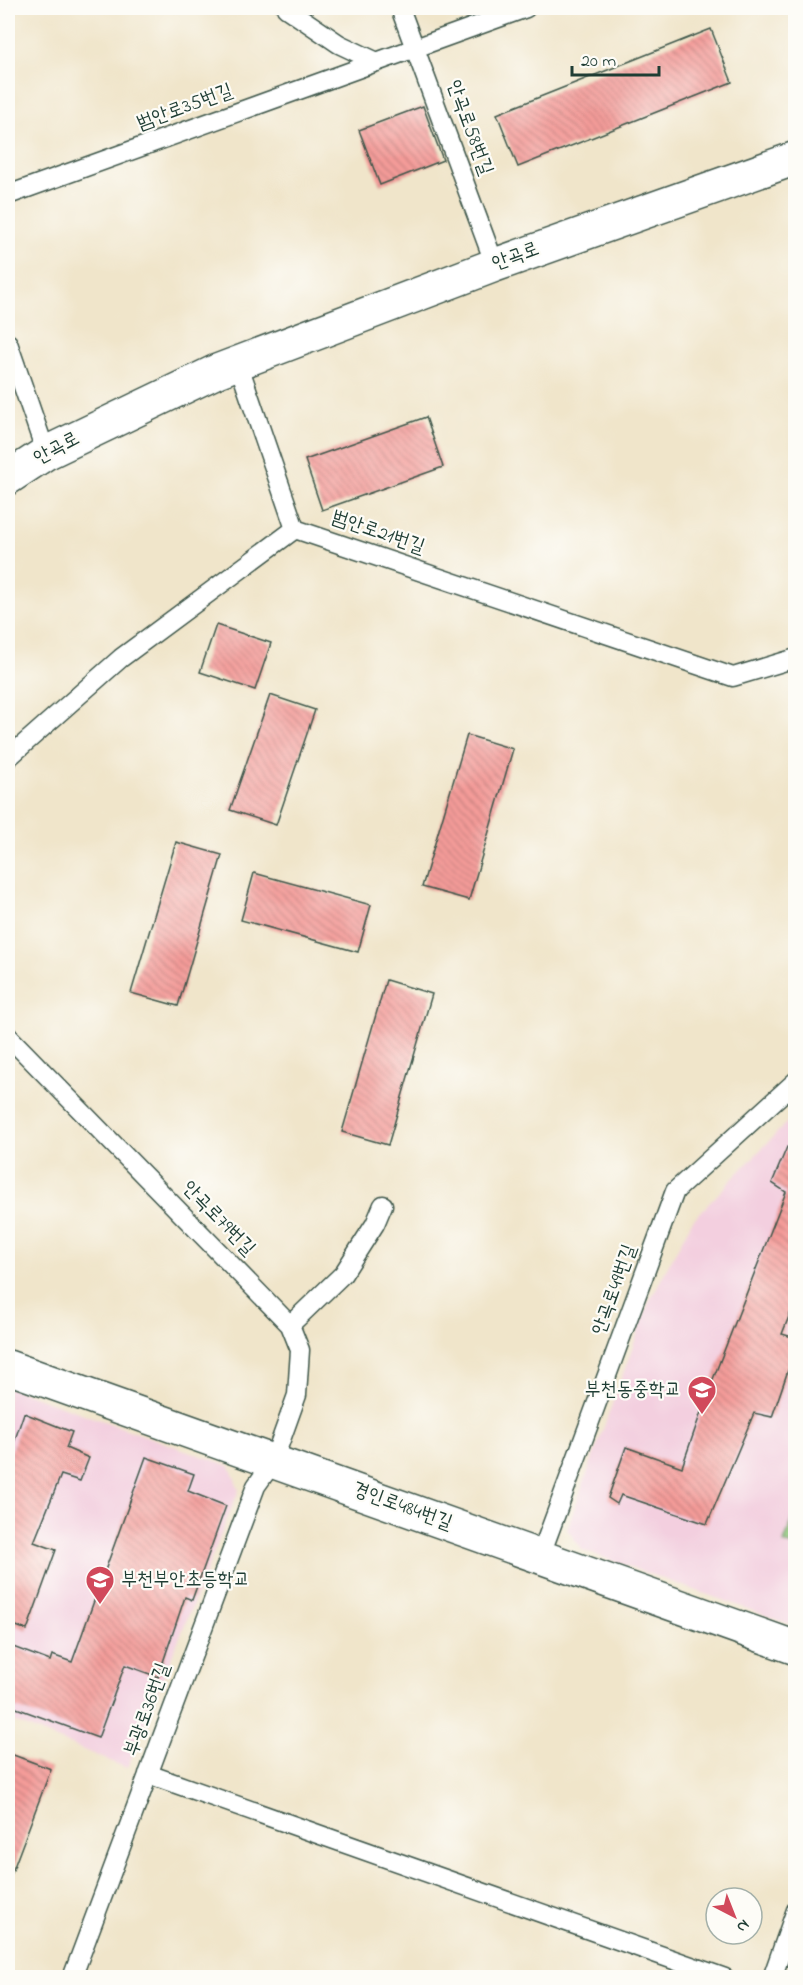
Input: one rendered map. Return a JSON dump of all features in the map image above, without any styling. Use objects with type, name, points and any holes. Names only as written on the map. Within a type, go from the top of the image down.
[{"type":"street","name":"안곡로","points":[[8,478],[46,453],[217,371],[495,265],[794,164]]},
{"type":"street","name":"경인로484번길","points":[[8,1367],[795,1648]]},
{"type":"lane","points":[[286,8],[339,44],[377,62]]},
{"type":"lane","name":"안곡로58번길","points":[[400,8],[495,265]]},
{"type":"lane","name":"범안로35번길","points":[[8,195],[526,8]]},
{"type":"lane","points":[[8,344],[46,453]]},
{"type":"lane","points":[[8,758],[121,658],[296,529],[238,363]]},
{"type":"lane","name":"범안로21번길","points":[[296,529],[733,677],[795,658]]},
{"type":"lane","name":"안곡로79번길","points":[[10,1043],[290,1325],[300,1350],[297,1395],[273,1462]]},
{"type":"lane","name":"안곡로49번길","points":[[540,1557],[675,1191],[795,1081]]},
{"type":"lane","points":[[290,1325],[343,1274],[375,1224],[383,1205]]},
{"type":"lane","name":"부광로36번길","points":[[72,1977],[256,1486],[273,1462]]},
{"type":"lane","points":[[148,1774],[725,1977]]},
{"type":"lane","points":[[772,1977],[795,1910]]},
{"type":"shaded area","name":"부천동중학교","points":[[795,1114],[795,1626],[582,1550],[567,1529],[649,1302],[692,1221]]},
{"type":"shaded area","name":"부천부안초등학교","points":[[8,1387],[230,1466],[239,1490],[127,1768],[8,1719]]},
{"type":"green space","points":[[795,1511],[795,1547],[784,1543]]},
{"type":"building","points":[[711,29],[732,82],[518,167],[497,114]]},
{"type":"building","points":[[423,106],[443,160],[380,185],[359,130]]},
{"type":"building","points":[[426,417],[443,467],[322,510],[305,460]]},
{"type":"building","points":[[216,625],[271,643],[255,690],[200,672]]},
{"type":"building","points":[[270,695],[315,710],[276,825],[230,810]]},
{"type":"building","points":[[467,735],[513,749],[469,900],[422,887]]},
{"type":"building","points":[[176,842],[222,855],[178,1006],[131,993]]},
{"type":"building","points":[[254,873],[371,905],[358,952],[241,920]]},
{"type":"building","points":[[386,980],[432,994],[388,1145],[342,1132]]},
{"type":"building","points":[[787,1147],[796,1149],[796,1299],[782,1334],[796,1338],[796,1347],[772,1417],[754,1413],[707,1524],[621,1495],[617,1504],[608,1498],[626,1447],[682,1467],[708,1392],[786,1192],[772,1183]]},
{"type":"building","points":[[24,1413],[72,1432],[66,1448],[89,1458],[80,1481],[61,1475],[34,1542],[56,1550],[27,1630],[8,1623],[8,1460]]},
{"type":"building","points":[[146,1457],[194,1474],[188,1491],[226,1506],[192,1600],[185,1597],[158,1677],[125,1665],[98,1738],[8,1705],[8,1645],[50,1661],[52,1655],[72,1662]]},
{"type":"building","points":[[8,1753],[51,1769],[8,1883]]},
{"type":"place","name":"부천동중학교","points":[[702,1416]]},
{"type":"place","name":"부천부안초등학교","points":[[100,1606]]}]
